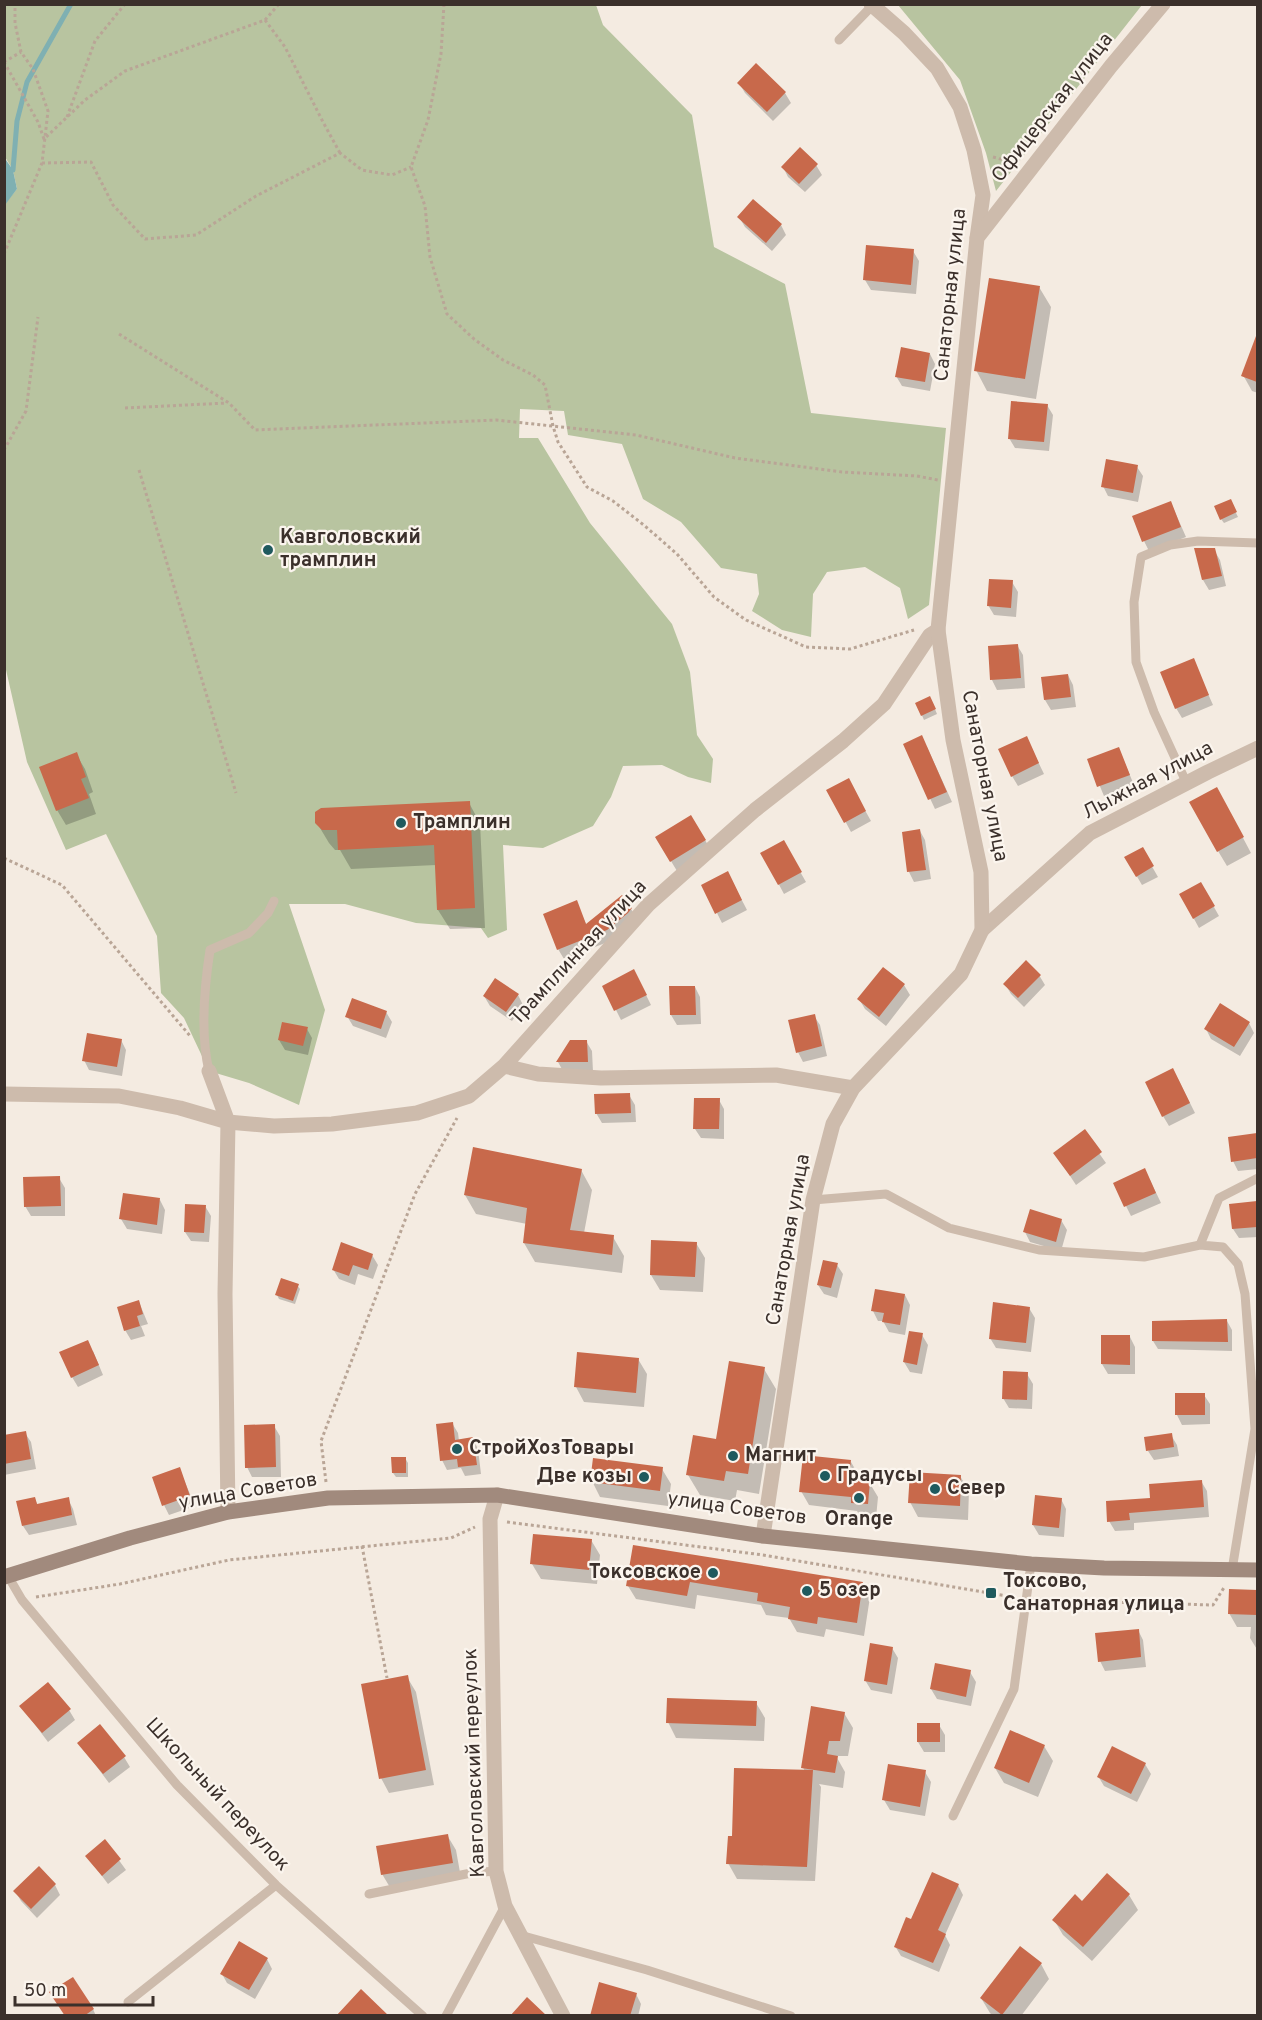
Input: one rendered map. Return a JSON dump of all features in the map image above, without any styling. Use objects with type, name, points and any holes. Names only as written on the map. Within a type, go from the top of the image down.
[{"type":"main road","name":"улица Советов","points":[[6,1577],[130,1538],[228,1512],[328,1498],[497,1495],[763,1536],[1031,1564],[1230,1576],[1257,1570]]},
{"type":"street","name":"Офицерская улица","points":[[977,238],[1111,66],[1163,4]]},
{"type":"street","name":"Санаторная улица","points":[[763,1536],[813,1200],[833,1124],[853,1088],[962,974],[982,930],[981,872],[953,740],[934,632],[983,195],[974,150],[960,107],[937,68],[904,33],[872,5]]},
{"type":"street","name":"Трамплинная улица","points":[[469,1096],[504,1066],[648,905],[755,810],[843,741],[884,704],[934,632]]},
{"type":"street","name":"Лыжная улица","points":[[982,930],[1090,833],[1257,748]]},
{"type":"street","points":[[504,1066],[538,1074],[601,1078],[776,1075],[853,1088]]},
{"type":"street","points":[[209,1071],[228,1122],[225,1294],[228,1512]]},
{"type":"street","points":[[4,1094],[119,1096],[180,1108],[228,1122],[274,1126],[332,1124],[417,1113],[469,1096]]},
{"type":"street","name":"Кавголовский переулок","points":[[497,1495],[490,1519],[496,1871],[505,1906],[563,2016]]},
{"type":"lane","points":[[838,40],[872,5]]},
{"type":"lane","points":[[1187,784],[1154,712],[1136,662],[1134,602],[1141,557],[1170,545],[1198,541],[1234,540],[1257,543]]},
{"type":"lane","points":[[209,1071],[204,1052],[206,978],[210,950],[249,933],[268,913],[274,901]]},
{"type":"lane","points":[[1200,1245],[1219,1198],[1257,1178]]},
{"type":"lane","points":[[813,1200],[886,1194],[949,1227],[1039,1250],[1144,1257],[1200,1245],[1223,1247],[1238,1264],[1245,1294],[1254,1429],[1230,1576]]},
{"type":"lane","points":[[953,1816],[1014,1689],[1031,1564]]},
{"type":"lane","name":"Школьный переулок","points":[[6,1577],[22,1600],[177,1785],[276,1885],[423,2016]]},
{"type":"lane","points":[[369,1894],[471,1873],[496,1871]]},
{"type":"lane","points":[[128,2002],[276,1885]]},
{"type":"lane","points":[[446,2016],[505,1906]]},
{"type":"lane","points":[[519,1935],[647,1970],[791,2016]]},
{"type":"path","points":[[4,254],[42,163],[48,111],[33,69],[21,52],[15,23],[15,4]]},
{"type":"path","points":[[66,118],[95,40],[125,4]]},
{"type":"path","points":[[44,139],[84,100],[125,71],[265,20],[279,4]]},
{"type":"path","points":[[444,4],[441,54],[428,120],[411,167],[425,206],[430,257],[447,314],[474,339],[503,360],[533,375],[545,385],[558,442],[587,487],[613,501],[645,526],[677,554],[714,597],[746,620],[806,647],[849,650],[917,629],[934,632]]},
{"type":"path","points":[[265,20],[285,47],[340,153],[362,170],[392,175],[411,167]]},
{"type":"path","points":[[21,52],[5,62],[38,122],[44,139]]},
{"type":"path","points":[[974,150],[1005,162],[1032,167]]},
{"type":"path","points":[[42,163],[91,162],[113,205],[145,239],[196,235],[256,196],[340,153]]},
{"type":"path","points":[[4,450],[26,411],[38,318]]},
{"type":"path","points":[[119,334],[229,403],[255,430],[496,420],[636,435],[735,458],[842,472],[917,476],[952,482]]},
{"type":"path","points":[[125,408],[229,403]]},
{"type":"path","points":[[140,470],[236,793]]},
{"type":"path","points":[[4,858],[62,885],[204,1052]]},
{"type":"path","points":[[328,1498],[321,1441],[415,1194],[469,1096]]},
{"type":"path","points":[[22,1600],[120,1584],[229,1560],[451,1538],[490,1519],[763,1555],[1027,1600],[1213,1605],[1230,1576]]},
{"type":"path","points":[[362,1546],[387,1678]]},
{"type":"green space","points":[[5,5],[596,5],[603,25],[692,115],[714,247],[785,284],[811,413],[946,428],[929,605],[908,619],[900,588],[865,567],[827,572],[813,594],[811,637],[782,630],[752,611],[759,594],[757,574],[721,568],[681,522],[643,499],[622,444],[568,435],[564,411],[520,409],[519,438],[538,438],[590,523],[672,624],[690,672],[697,735],[713,759],[711,783],[688,777],[662,765],[623,766],[611,797],[593,826],[543,848],[503,845],[507,930],[488,938],[481,928],[416,923],[345,904],[289,904],[325,1010],[299,1105],[249,1083],[209,1071],[184,1018],[161,993],[157,936],[106,834],[66,850],[27,762],[4,661],[4,205],[17,189],[13,170],[5,157]]},
{"type":"green space","points":[[898,5],[1142,5],[996,191],[986,153],[960,80]]},
{"type":"water","points":[[4,157],[13,170],[17,189],[5,205]]},
{"type":"building","points":[[756,63],[786,92],[767,112],[737,83]]},
{"type":"building","points":[[800,147],[818,164],[799,184],[781,167]]},
{"type":"building","points":[[753,199],[782,224],[766,243],[737,217]]},
{"type":"building","points":[[866,245],[914,249],[911,285],[863,280]]},
{"type":"building","points":[[989,278],[1040,286],[1025,379],[974,371]]},
{"type":"building","points":[[1257,336],[1257,382],[1241,376]]},
{"type":"building","points":[[901,347],[930,353],[925,382],[895,377]]},
{"type":"building","points":[[1011,401],[1048,404],[1044,442],[1008,439]]},
{"type":"building","points":[[1106,459],[1138,465],[1133,493],[1101,487]]},
{"type":"building","points":[[1231,499],[1237,512],[1220,520],[1214,506]]},
{"type":"building","points":[[1171,501],[1181,527],[1142,542],[1132,516]]},
{"type":"building","points":[[1194,548],[1215,548],[1222,576],[1202,580]]},
{"type":"building","points":[[989,579],[1013,580],[1011,608],[987,606]]},
{"type":"building","points":[[1018,644],[1021,678],[990,680],[988,646]]},
{"type":"building","points":[[1194,658],[1209,695],[1175,709],[1160,672]]},
{"type":"building","points":[[1068,674],[1071,697],[1044,700],[1041,677]]},
{"type":"building","points":[[930,696],[936,709],[921,716],[915,703]]},
{"type":"building","points":[[922,735],[947,792],[928,800],[903,744]]},
{"type":"building","points":[[1027,736],[1039,763],[1011,777],[998,749]]},
{"type":"building","points":[[1119,747],[1130,775],[1097,787],[1087,759]]},
{"type":"building","points":[[77,752],[86,777],[81,779],[89,798],[56,811],[39,767]]},
{"type":"building","points":[[849,778],[866,811],[844,823],[826,790]]},
{"type":"building","points":[[1217,787],[1244,837],[1217,852],[1189,802]]},
{"type":"building","points":[[470,801],[475,908],[437,910],[434,845],[338,850],[337,830],[322,830],[315,823],[315,812],[321,808]]},
{"type":"building","points":[[691,815],[706,840],[670,862],[655,837]]},
{"type":"building","points":[[920,829],[926,870],[907,872],[902,832]]},
{"type":"building","points":[[784,840],[802,872],[778,885],[760,853]]},
{"type":"building","points":[[1143,847],[1154,866],[1136,877],[1124,857]]},
{"type":"building","points":[[728,871],[742,900],[715,914],[701,885]]},
{"type":"building","points":[[1201,882],[1215,906],[1193,919],[1179,894]]},
{"type":"building","points":[[622,895],[632,908],[628,913],[607,930],[557,950],[543,914],[577,900],[586,924]]},
{"type":"building","points":[[1026,960],[1041,975],[1018,998],[1003,984]]},
{"type":"building","points":[[883,967],[905,984],[879,1017],[857,999]]},
{"type":"building","points":[[634,969],[647,995],[614,1011],[602,986]]},
{"type":"building","points":[[495,978],[519,994],[506,1012],[483,996]]},
{"type":"building","points":[[669,986],[695,986],[696,1015],[670,1015]]},
{"type":"building","points":[[352,998],[387,1011],[381,1029],[345,1017]]},
{"type":"building","points":[[1220,1003],[1250,1022],[1234,1047],[1204,1029]]},
{"type":"building","points":[[815,1014],[822,1046],[796,1053],[788,1020]]},
{"type":"building","points":[[282,1022],[308,1027],[303,1046],[278,1040]]},
{"type":"building","points":[[87,1033],[122,1039],[117,1067],[82,1061]]},
{"type":"building","points":[[570,1040],[587,1040],[588,1062],[556,1062]]},
{"type":"building","points":[[1173,1068],[1190,1103],[1162,1117],[1145,1082]]},
{"type":"building","points":[[630,1093],[631,1113],[595,1114],[594,1094]]},
{"type":"building","points":[[694,1098],[720,1098],[719,1129],[693,1129]]},
{"type":"building","points":[[1085,1129],[1102,1152],[1070,1176],[1053,1153]]},
{"type":"building","points":[[1257,1133],[1257,1158],[1231,1162],[1228,1137]]},
{"type":"building","points":[[473,1147],[582,1169],[570,1230],[614,1235],[612,1255],[523,1243],[527,1208],[464,1195]]},
{"type":"building","points":[[1145,1168],[1156,1193],[1124,1207],[1113,1183]]},
{"type":"building","points":[[60,1176],[61,1206],[24,1207],[23,1177]]},
{"type":"building","points":[[123,1193],[160,1198],[157,1225],[119,1219]]},
{"type":"building","points":[[1257,1201],[1257,1227],[1232,1229],[1229,1204]]},
{"type":"building","points":[[185,1204],[206,1205],[204,1233],[184,1232]]},
{"type":"building","points":[[1030,1209],[1062,1219],[1056,1242],[1023,1232]]},
{"type":"building","points":[[651,1240],[697,1242],[695,1277],[650,1275]]},
{"type":"building","points":[[341,1242],[373,1254],[368,1270],[353,1265],[349,1276],[332,1270]]},
{"type":"building","points":[[823,1260],[838,1263],[831,1288],[817,1285]]},
{"type":"building","points":[[281,1278],[299,1284],[293,1301],[275,1295]]},
{"type":"building","points":[[875,1289],[905,1294],[900,1325],[882,1322],[884,1313],[871,1311]]},
{"type":"building","points":[[139,1300],[143,1314],[137,1316],[140,1326],[124,1331],[117,1307]]},
{"type":"building","points":[[993,1302],[1030,1307],[1026,1343],[989,1339]]},
{"type":"building","points":[[1227,1319],[1228,1342],[1152,1341],[1152,1321]]},
{"type":"building","points":[[909,1331],[923,1333],[917,1365],[903,1362]]},
{"type":"building","points":[[1101,1335],[1130,1335],[1130,1365],[1101,1364]]},
{"type":"building","points":[[88,1340],[99,1365],[71,1378],[59,1352]]},
{"type":"building","points":[[577,1352],[639,1358],[636,1393],[574,1387]]},
{"type":"building","points":[[729,1361],[765,1367],[748,1474],[726,1471],[724,1481],[686,1475],[693,1435],[716,1439]]},
{"type":"building","points":[[1003,1371],[1028,1372],[1027,1400],[1002,1399]]},
{"type":"building","points":[[1175,1393],[1205,1393],[1205,1415],[1175,1415]]},
{"type":"building","name":"СтройХозТовары","points":[[453,1422],[455,1440],[473,1437],[477,1465],[458,1467],[457,1459],[440,1461],[436,1424]]},
{"type":"building","points":[[275,1424],[276,1467],[245,1468],[244,1425]]},
{"type":"building","points":[[26,1431],[31,1459],[4,1464],[4,1435]]},
{"type":"building","points":[[1172,1433],[1174,1447],[1146,1451],[1144,1437]]},
{"type":"building","name":"Градусы","points":[[803,1455],[851,1460],[849,1479],[870,1481],[868,1504],[851,1503],[851,1497],[799,1492]]},
{"type":"building","points":[[391,1457],[406,1457],[406,1473],[392,1473]]},
{"type":"building","points":[[593,1458],[663,1467],[660,1491],[590,1482]]},
{"type":"building","points":[[180,1467],[190,1496],[162,1506],[152,1477]]},
{"type":"building","name":"Север","points":[[910,1472],[961,1475],[960,1506],[908,1503]]},
{"type":"building","points":[[1202,1480],[1204,1507],[1129,1513],[1130,1520],[1107,1522],[1106,1501],[1150,1498],[1149,1484]]},
{"type":"building","points":[[1035,1495],[1062,1498],[1059,1528],[1032,1525]]},
{"type":"building","points":[[35,1497],[37,1504],[69,1497],[72,1515],[22,1526],[16,1501]]},
{"type":"building","points":[[533,1534],[592,1539],[589,1570],[530,1564]]},
{"type":"building","points":[[633,1545],[863,1582],[857,1623],[818,1617],[817,1624],[788,1619],[790,1607],[757,1601],[758,1593],[690,1582],[687,1596],[626,1586]]},
{"type":"building","points":[[1229,1589],[1257,1590],[1257,1615],[1228,1614]]},
{"type":"building","points":[[1139,1629],[1141,1657],[1098,1662],[1095,1633]]},
{"type":"building","points":[[870,1643],[893,1647],[887,1685],[864,1681]]},
{"type":"building","points":[[935,1663],[971,1670],[966,1697],[930,1689]]},
{"type":"building","points":[[408,1675],[426,1770],[379,1779],[361,1684]]},
{"type":"building","points":[[48,1682],[71,1709],[42,1733],[19,1706]]},
{"type":"building","points":[[667,1698],[757,1701],[756,1726],[666,1723]]},
{"type":"building","points":[[811,1706],[845,1712],[840,1741],[829,1741],[827,1754],[838,1756],[835,1773],[801,1768]]},
{"type":"building","points":[[917,1723],[940,1723],[940,1742],[917,1742]]},
{"type":"building","points":[[100,1724],[126,1756],[103,1774],[77,1743]]},
{"type":"building","points":[[1010,1730],[1045,1745],[1029,1783],[994,1768]]},
{"type":"building","points":[[1112,1746],[1146,1763],[1131,1794],[1097,1777]]},
{"type":"building","points":[[888,1764],[926,1770],[920,1807],[882,1800]]},
{"type":"building","points":[[734,1768],[813,1770],[807,1867],[726,1864],[728,1836],[732,1836]]},
{"type":"building","points":[[448,1834],[453,1863],[381,1875],[376,1846]]},
{"type":"building","points":[[105,1839],[121,1859],[102,1876],[85,1856]]},
{"type":"building","points":[[39,1866],[56,1884],[31,1909],[13,1891]]},
{"type":"building","points":[[932,1872],[959,1884],[938,1930],[946,1934],[933,1963],[894,1947],[906,1917],[911,1919]]},
{"type":"building","points":[[1107,1873],[1130,1894],[1083,1947],[1052,1920],[1075,1894],[1082,1901]]},
{"type":"building","points":[[239,1941],[268,1958],[249,1990],[220,1974]]},
{"type":"building","points":[[1020,1946],[1042,1963],[1002,2015],[980,1998]]},
{"type":"building","points":[[73,1977],[94,2009],[84,2016],[65,2016],[49,1992]]},
{"type":"building","points":[[599,1982],[637,1993],[630,2016],[590,2016]]},
{"type":"building","points":[[361,1989],[389,2016],[336,2016]]},
{"type":"building","points":[[527,1997],[547,2016],[510,2016]]},
{"type":"waterway","points":[[13,170],[17,121],[27,82],[71,4]]},
{"type":"place","name":"Кавголовский трамплин","points":[[268,550]]},
{"type":"place","name":"Трамплин","points":[[401,823]]},
{"type":"place","name":"СтройХозТовары","points":[[457,1449]]},
{"type":"place","name":"Магнит","points":[[733,1456]]},
{"type":"place","name":"Градусы","points":[[825,1476]]},
{"type":"place","name":"Две козы","points":[[644,1477]]},
{"type":"place","name":"Север","points":[[935,1489]]},
{"type":"place","name":"Orange","points":[[859,1498]]},
{"type":"place","name":"Токсовское","points":[[713,1573]]},
{"type":"place","name":"5 озер","points":[[807,1591]]},
{"type":"place","name":"Токсово, Санаторная улица","points":[[991,1593]]}]
